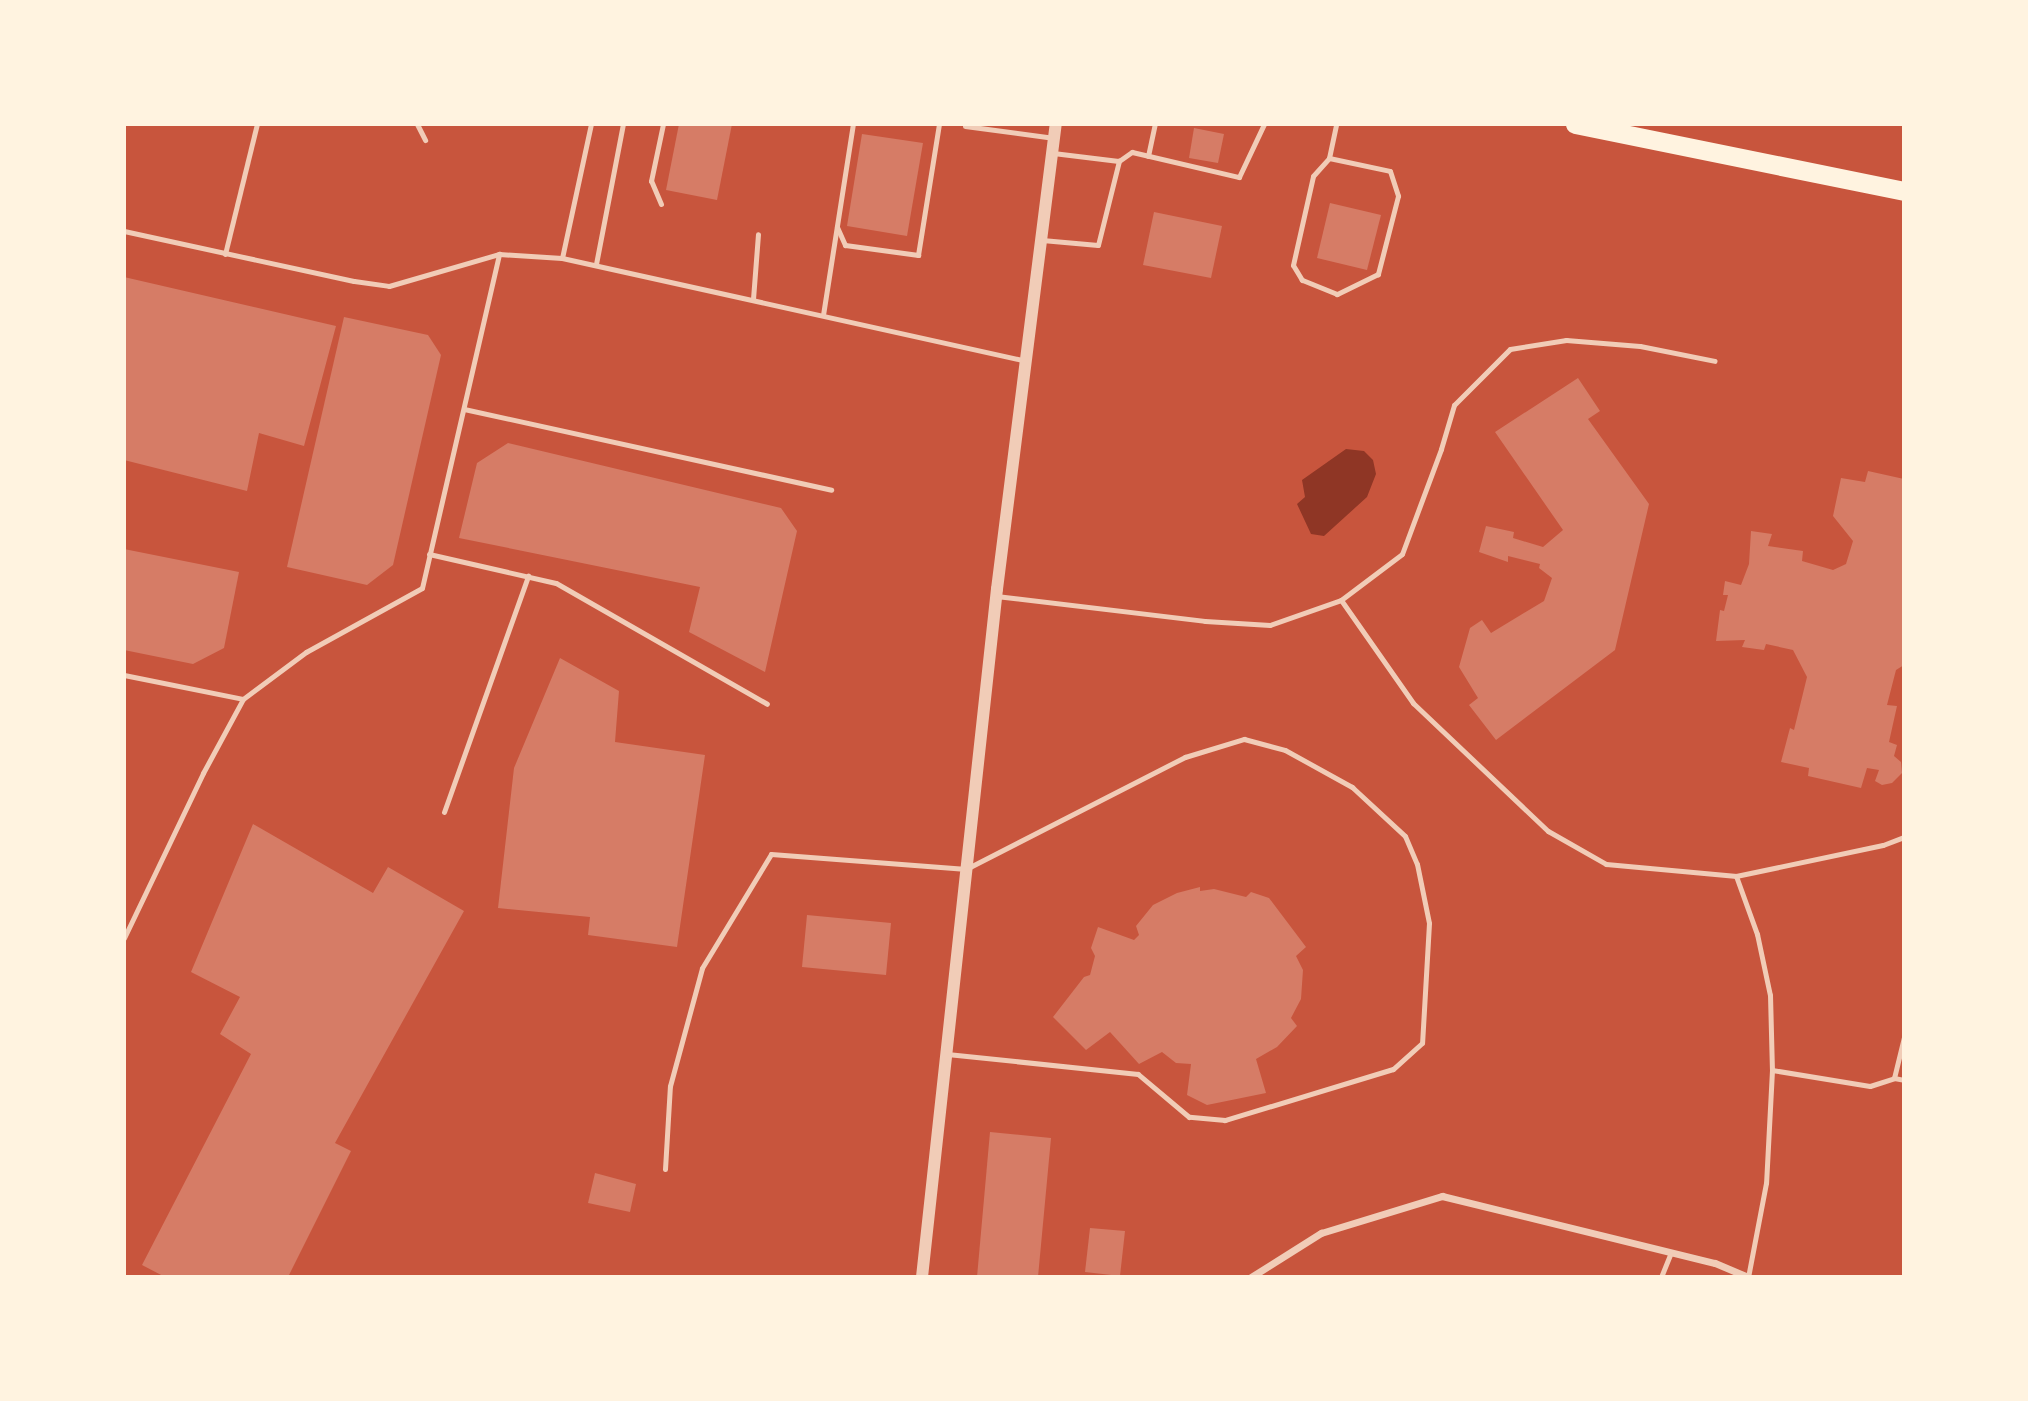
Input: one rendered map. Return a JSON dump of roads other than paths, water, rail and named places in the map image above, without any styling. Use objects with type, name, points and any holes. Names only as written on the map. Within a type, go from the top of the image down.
[{"type":"highway","points":[[1575,124],[1904,191]]},
{"type":"street","points":[[922,1277],[996,596],[1056,124]]},
{"type":"street","points":[[1251,1277],[1321,1233],[1442,1196],[1714,1263],[1749,1277]]},
{"type":"lane","points":[[225,254],[257,124]]},
{"type":"lane","points":[[417,124],[425,140]]},
{"type":"lane","points":[[562,258],[591,124]]},
{"type":"lane","points":[[596,264],[623,124]]},
{"type":"lane","points":[[661,204],[651,181],[663,124]]},
{"type":"lane","points":[[824,315],[853,124]]},
{"type":"lane","points":[[837,227],[845,245],[918,255],[939,124]]},
{"type":"lane","points":[[1148,156],[1155,124]]},
{"type":"lane","points":[[1042,240],[1098,245],[1119,161],[1132,152],[1239,177],[1264,124]]},
{"type":"lane","points":[[1329,158],[1390,171],[1398,196],[1378,274],[1337,294],[1302,280],[1293,265],[1313,176],[1329,158],[1336,124]]},
{"type":"lane","points":[[965,126],[1054,138]]},
{"type":"lane","points":[[1053,153],[1119,161]]},
{"type":"lane","points":[[124,231],[354,281],[389,286],[499,254],[562,258],[1026,361]]},
{"type":"lane","points":[[753,299],[758,234]]},
{"type":"lane","points":[[124,938],[203,773],[243,699],[306,652],[422,588],[499,254]]},
{"type":"lane","points":[[996,596],[1205,621],[1270,625],[1341,600],[1402,554],[1441,449],[1454,405],[1510,349],[1566,340],[1640,346],[1715,361]]},
{"type":"lane","points":[[464,409],[831,490]]},
{"type":"lane","points":[[429,554],[556,583],[766,704]]},
{"type":"lane","points":[[444,812],[528,576]]},
{"type":"lane","points":[[1341,600],[1413,703],[1548,831],[1606,864],[1736,876],[1883,845],[1904,837]]},
{"type":"lane","points":[[124,675],[243,699]]},
{"type":"lane","points":[[665,1169],[670,1086],[702,968],[771,854],[967,869],[1185,757],[1244,739],[1285,750],[1352,786],[1405,836],[1417,864],[1429,923],[1422,1043],[1393,1069],[1225,1120],[1189,1117],[1138,1074],[946,1054]]},
{"type":"lane","points":[[1736,876],[1757,934],[1770,995],[1772,1070],[1766,1183],[1749,1277]]},
{"type":"lane","points":[[1894,1078],[1904,1037]]},
{"type":"lane","points":[[1772,1070],[1870,1086],[1894,1078],[1904,1080]]},
{"type":"lane","points":[[1661,1277],[1671,1252]]}]
